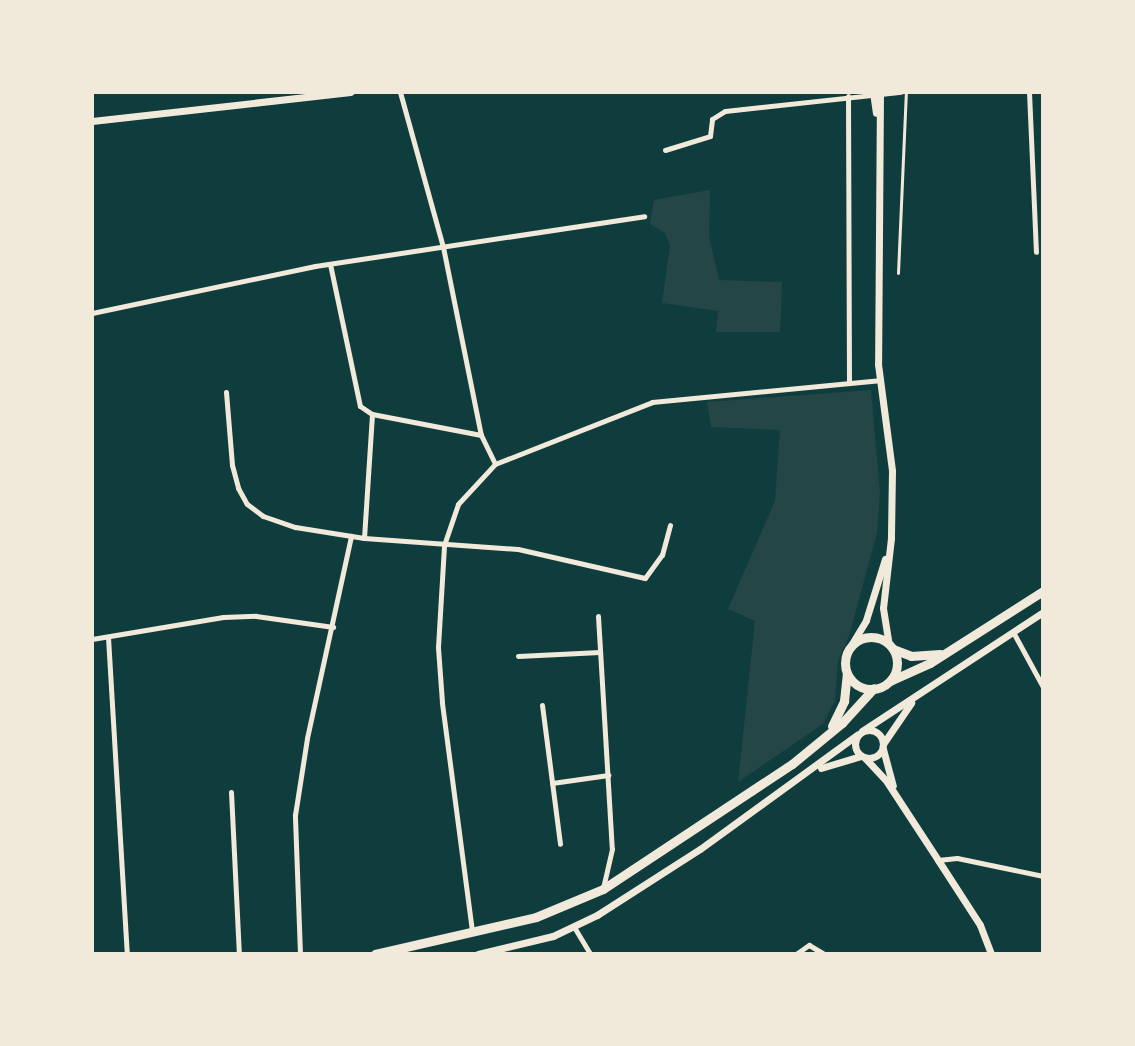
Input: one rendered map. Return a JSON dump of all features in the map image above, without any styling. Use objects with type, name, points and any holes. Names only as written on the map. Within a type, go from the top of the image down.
[{"type":"highway","points":[[375,954],[557,910],[603,889],[657,856],[821,741],[874,688],[947,652],[1043,591]]},
{"type":"highway","points":[[821,741],[839,715],[847,673],[845,658],[850,647],[864,637],[882,639],[891,646],[920,657],[947,652]]},
{"type":"highway","points":[[890,681],[897,665],[891,646]]},
{"type":"highway","points":[[847,673],[858,685],[874,688]]},
{"type":"street","points":[[92,121],[350,92]]},
{"type":"street","points":[[400,92],[443,247],[481,435],[495,464]]},
{"type":"street","points":[[665,150],[710,136],[712,119],[725,111],[903,92]]},
{"type":"street","points":[[1029,92],[1036,252]]},
{"type":"street","points":[[876,93],[879,131],[879,380],[892,471],[891,538],[883,608],[891,646]]},
{"type":"street","points":[[848,96],[849,383]]},
{"type":"street","points":[[92,313],[330,264],[644,216]]},
{"type":"street","points":[[330,264],[360,406],[372,414],[481,435]]},
{"type":"street","points":[[472,932],[442,702],[438,647],[444,545],[458,504],[495,464],[652,402],[879,380]]},
{"type":"street","points":[[226,392],[232,465],[247,504],[263,516],[295,527],[364,538],[518,549],[645,578],[662,555],[670,525]]},
{"type":"street","points":[[364,538],[372,414]]},
{"type":"street","points":[[300,954],[295,815],[307,738],[351,536]]},
{"type":"street","points":[[850,647],[866,620],[891,538]]},
{"type":"street","points":[[478,954],[532,942],[574,927],[664,873],[812,772],[860,733],[1043,612]]},
{"type":"street","points":[[92,639],[223,617],[256,616],[333,627]]},
{"type":"street","points":[[598,616],[612,849],[603,889]]},
{"type":"street","points":[[1013,632],[1043,687]]},
{"type":"street","points":[[108,637],[127,954]]},
{"type":"street","points":[[518,656],[600,652]]},
{"type":"street","points":[[812,772],[863,757],[874,757],[899,718],[921,693]]},
{"type":"street","points":[[542,705],[560,844]]},
{"type":"street","points":[[860,733],[875,731],[883,746],[891,780],[908,817]]},
{"type":"street","points":[[860,733],[855,748],[887,782],[980,925],[991,954]]},
{"type":"street","points":[[552,783],[608,775]]},
{"type":"street","points":[[231,792],[239,954]]},
{"type":"street","points":[[938,860],[957,858],[1043,876]]},
{"type":"street","points":[[574,927],[590,954]]},
{"type":"street","points":[[796,954],[809,945],[824,954]]},
{"type":"lane","points":[[898,273],[903,92]]},
{"type":"shaded area","points":[[710,190],[709,236],[719,280],[782,282],[780,332],[716,332],[718,311],[662,303],[670,245],[665,233],[650,224],[654,200]]},
{"type":"shaded area","points":[[871,390],[880,493],[877,533],[849,636],[838,661],[835,701],[823,724],[738,782],[755,621],[728,609],[775,501],[780,430],[711,427],[707,402]]}]
